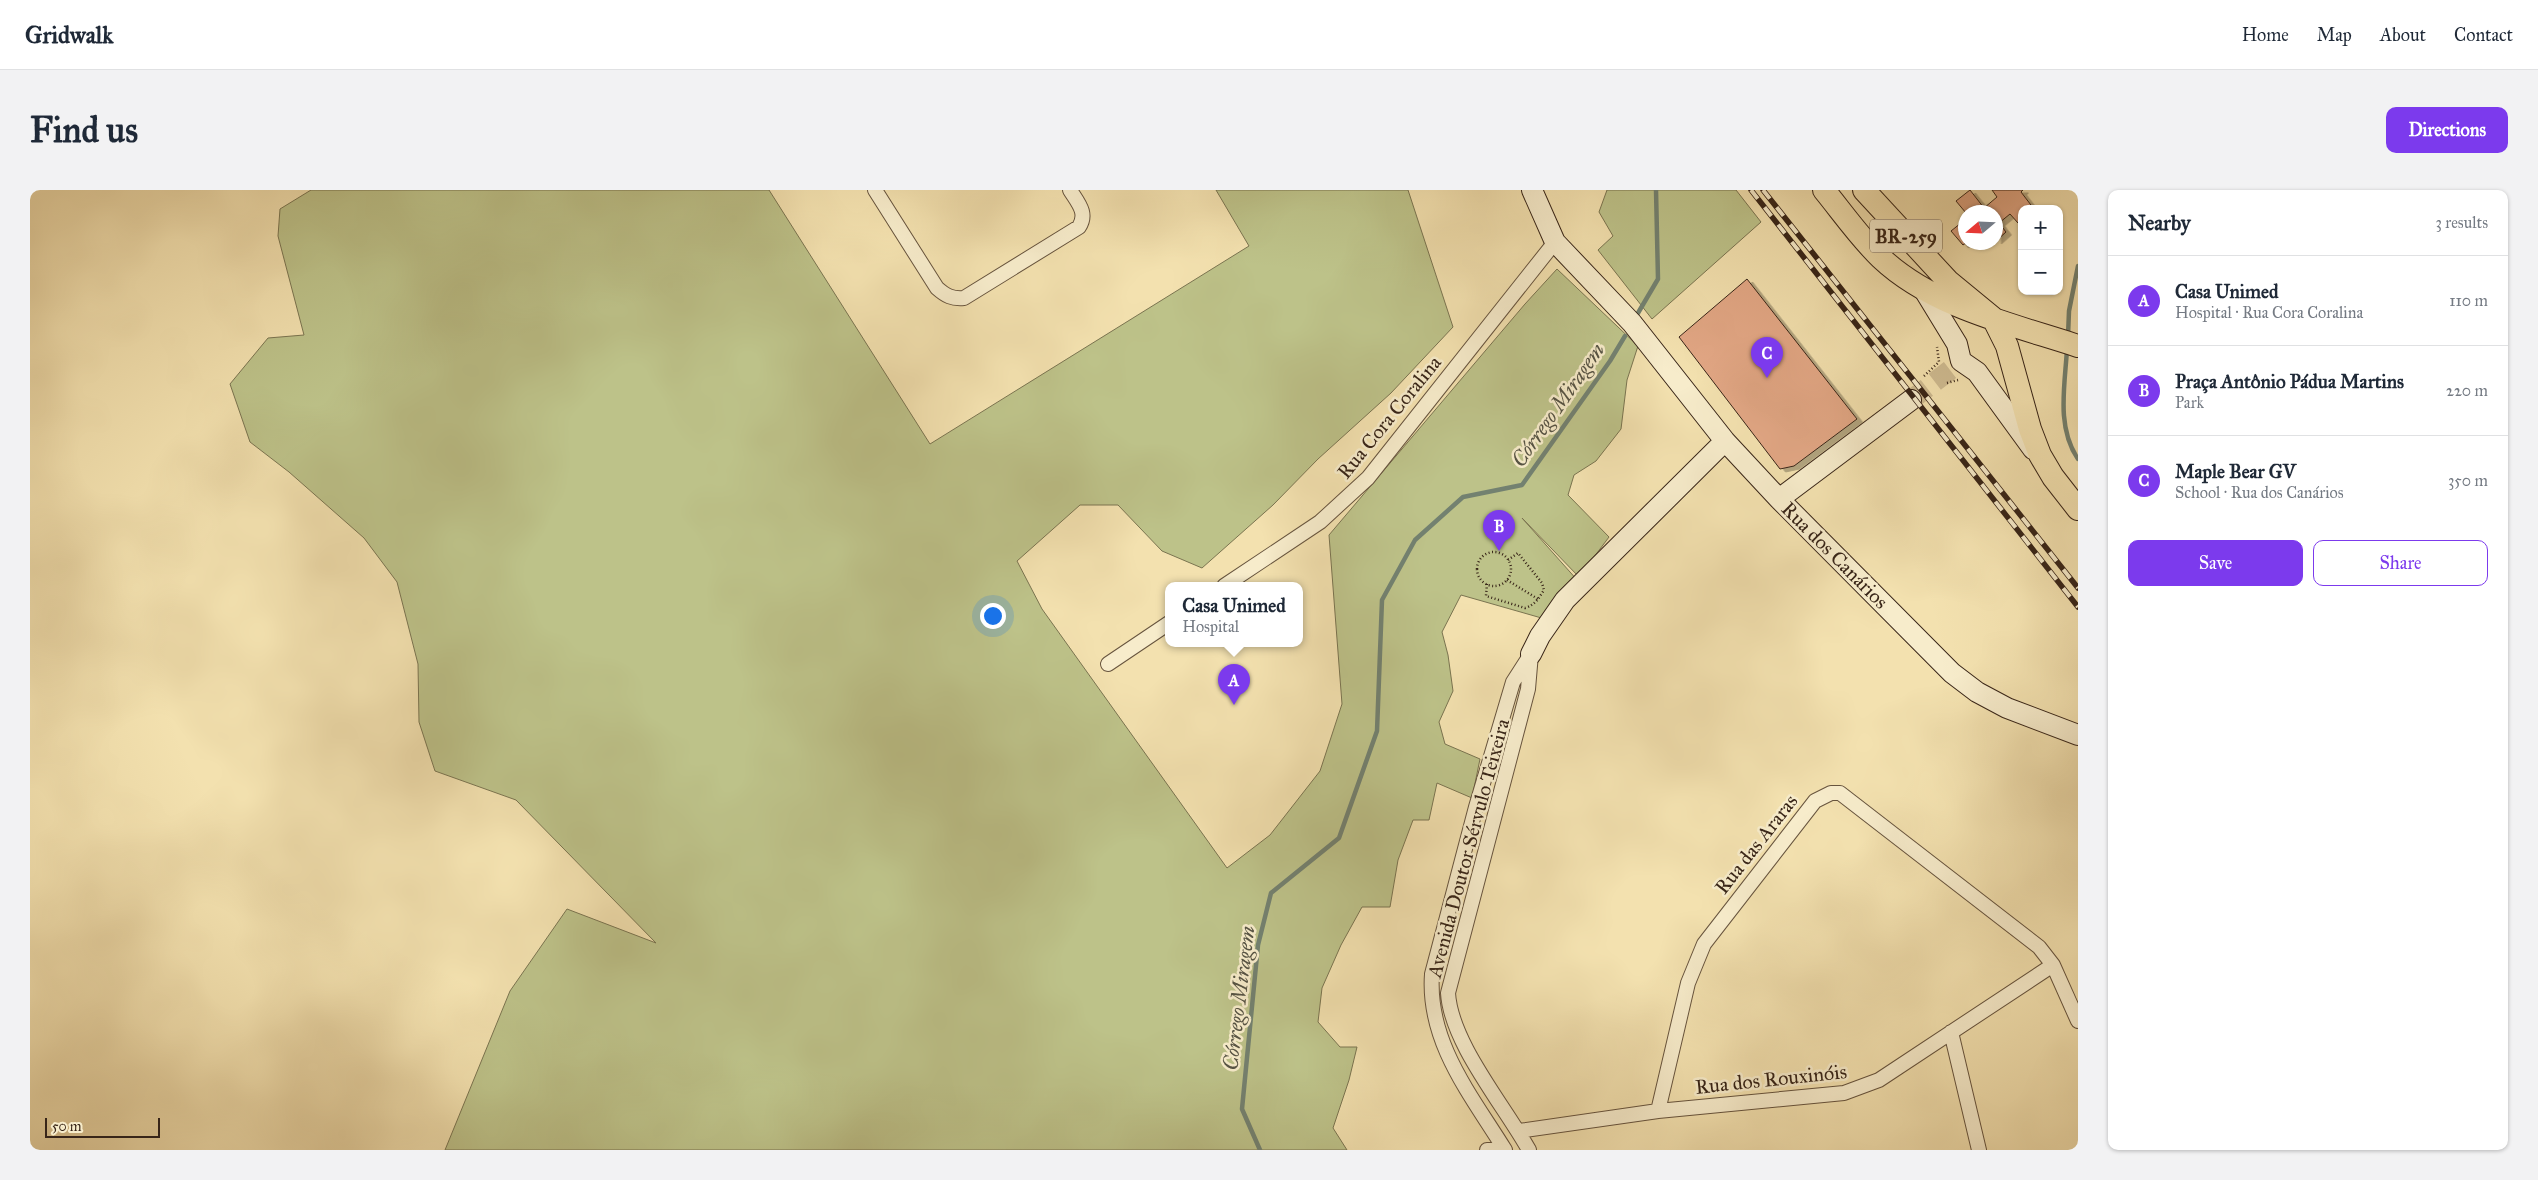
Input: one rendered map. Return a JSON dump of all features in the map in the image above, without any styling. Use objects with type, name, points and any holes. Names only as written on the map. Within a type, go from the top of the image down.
[{"type":"main road","name":"BR-259","points":[[1824,190],[1879,256],[1924,290],[1992,318],[2078,346]]},
{"type":"main road","name":"BR-259","points":[[1864,190],[1948,281],[1992,318]]},
{"type":"main road","points":[[1992,318],[2007,346],[2034,442],[2053,477],[2078,509]]},
{"type":"street","points":[[875,190],[937,288],[946,296],[955,298],[964,298],[1079,227],[1084,220],[1083,212],[1070,190]]},
{"type":"street","name":"Rua dos Canários","points":[[1532,190],[1555,242],[1632,323],[1724,441],[1779,499],[1964,682],[1977,692],[2007,708],[2078,735]]},
{"type":"street","name":"Rua Cora Coralina","points":[[1230,582],[1320,522],[1368,478],[1555,242]]},
{"type":"street","points":[[1924,290],[1957,344],[1955,365],[1977,372],[2053,477]]},
{"type":"street","points":[[1779,499],[1911,400]]},
{"type":"street","name":"Avenida Doutor Sérvulo Teixeira","points":[[1505,1150],[1446,1054],[1438,1035],[1430,996],[1432,974],[1476,807],[1513,682],[1557,610],[1724,441]]},
{"type":"street","points":[[1108,664],[1165,626]]},
{"type":"street","name":"Avenida Doutor Sérvulo Teixeira","points":[[1529,1150],[1462,1040],[1449,1008],[1448,993],[1528,689],[1531,654]]},
{"type":"street","name":"Rua das Araras","points":[[1658,1111],[1688,983],[1704,944],[1816,801],[1830,793],[1840,793],[2019,929],[2039,947],[2052,965],[2078,1022]]},
{"type":"street","name":"Rua dos Rouxinóis","points":[[1519,1131],[1658,1111],[1844,1093],[1880,1080],[2052,965]]},
{"type":"street","points":[[1433,1011],[1449,1008]]},
{"type":"street","points":[[1951,1032],[1980,1150]]},
{"type":"street","points":[[1492,1150],[1495,1134]]},
{"type":"path","points":[[1924,376],[1939,362],[1939,354],[1932,340]]},
{"type":"path","points":[[1486,584],[1498,586],[1507,580],[1511,570],[1508,560],[1494,552],[1488,553],[1480,560],[1477,571],[1486,584],[1486,596],[1525,608],[1531,606],[1538,599],[1544,590],[1542,582],[1518,553],[1508,560]]},
{"type":"path","points":[[1507,580],[1557,610]]},
{"type":"green space","points":[[311,190],[769,190],[930,444],[1249,246],[1216,190],[1408,190],[1453,327],[1391,393],[1318,459],[1273,505],[1202,568],[1162,551],[1118,505],[1080,505],[1017,561],[1042,609],[1227,868],[1270,835],[1320,771],[1342,704],[1329,535],[1525,304],[1557,269],[1638,346],[1627,380],[1621,429],[1596,461],[1574,475],[1568,495],[1609,537],[1579,577],[1522,518],[1578,581],[1545,619],[1461,595],[1442,632],[1448,655],[1453,691],[1439,722],[1445,744],[1480,759],[1472,798],[1437,783],[1429,820],[1413,820],[1398,860],[1390,907],[1362,907],[1341,945],[1322,988],[1318,1022],[1340,1047],[1357,1047],[1349,1080],[1333,1128],[1347,1150],[445,1150],[510,991],[567,909],[656,943],[516,800],[435,771],[419,722],[418,664],[397,582],[364,538],[289,472],[250,442],[230,384],[268,338],[304,335],[278,236],[280,209]]},
{"type":"green space","points":[[1607,190],[1736,190],[1761,222],[1652,319],[1598,250],[1613,236],[1599,212]]},
{"type":"building","points":[[1970,190],[1982,205],[1959,205],[1956,201]]},
{"type":"building","points":[[1992,190],[2023,190],[2021,192],[2031,205],[2018,205],[2018,223],[2010,214],[2003,220],[2003,205],[1988,205],[1997,197]]},
{"type":"building","points":[[1958,225],[1958,239],[1951,231]]},
{"type":"building","points":[[1747,279],[1857,419],[1794,466],[1780,469],[1679,337]]},
{"type":"waterway","name":"Córrego Miragem","points":[[1638,313],[1658,279],[1656,190]]},
{"type":"waterway","points":[[2068,336],[2069,311],[2078,266]]},
{"type":"waterway","name":"Córrego Miragem","points":[[1260,1150],[1242,1109],[1258,945],[1271,893],[1339,838],[1377,731],[1382,600],[1415,540],[1463,497],[1522,485],[1610,361],[1625,336]]},
{"type":"waterway","points":[[2067,349],[2064,420],[2071,447],[2078,459]]},
{"type":"tunnel","points":[[1911,400],[1950,370]]},
{"type":"railway","points":[[1751,190],[2078,607]]},
{"type":"railway","points":[[1763,190],[2078,588]]},
{"type":"place","name":"Maple Bear GV","points":[[1767,378]]},
{"type":"place","name":"Praça Antônio Pádua Martins","points":[[1499,551]]},
{"type":"place","name":"Casa Unimed","points":[[1234,705]]}]
